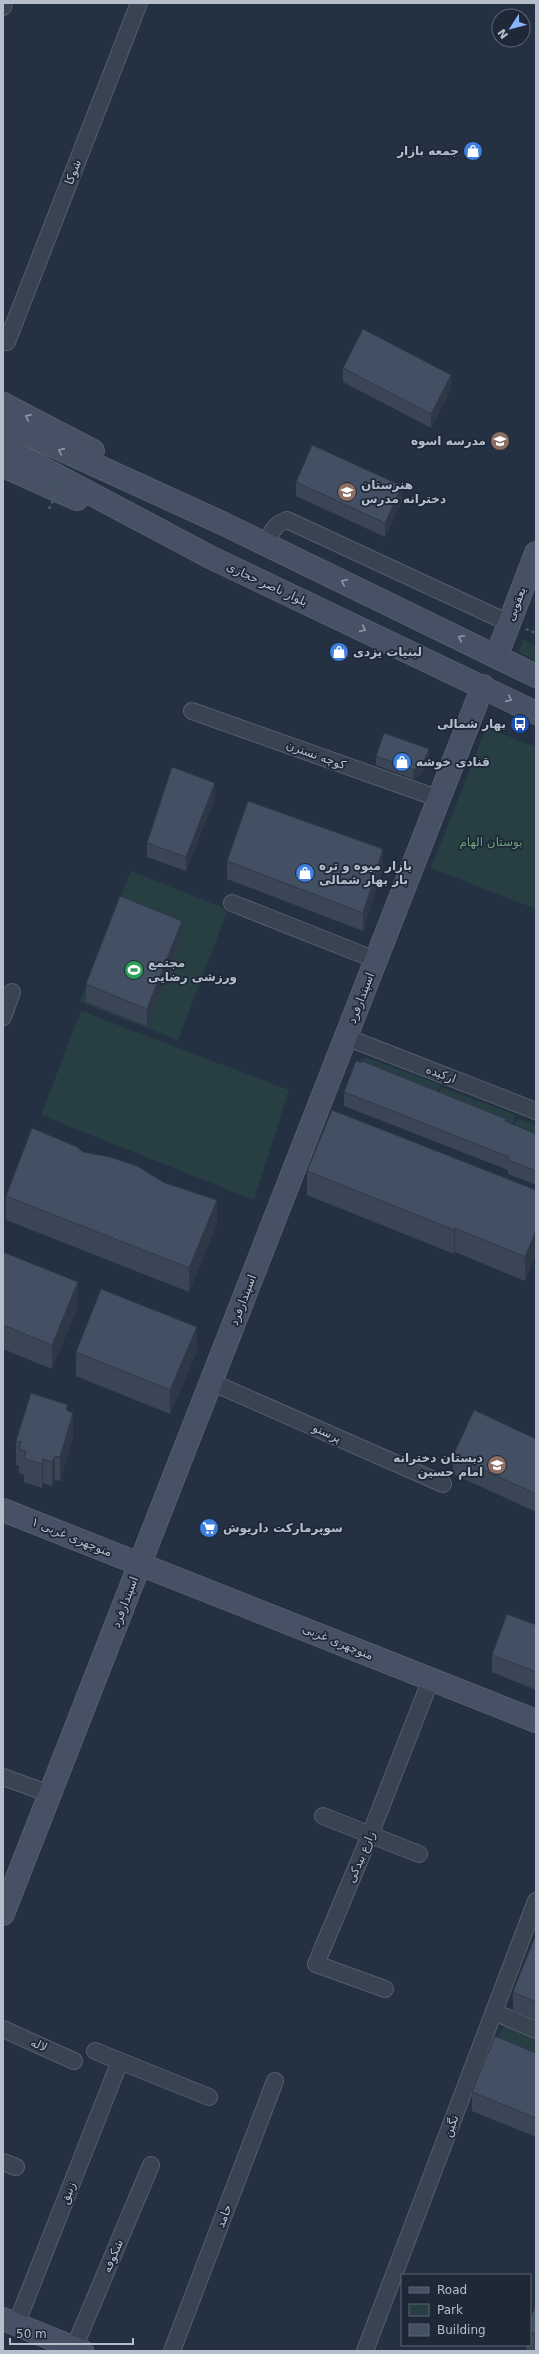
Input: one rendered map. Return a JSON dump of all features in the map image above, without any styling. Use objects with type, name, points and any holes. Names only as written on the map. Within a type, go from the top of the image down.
[{"type":"street","points":[[3,7],[4,3]]},
{"type":"street","name":"شوکا","points":[[7,342],[139,3]]},
{"type":"street","points":[[3,404],[61,433],[222,523]]},
{"type":"street","points":[[3,423],[222,523],[497,655],[536,676]]},
{"type":"street","name":"بلوار ناصر حجازی","points":[[3,447],[210,557],[483,686],[536,713]]},
{"type":"street","points":[[3,466],[210,557]]},
{"type":"street","points":[[266,544],[273,529],[279,523],[287,520],[509,622]]},
{"type":"street","name":"یعقوبی","points":[[497,655],[536,553]]},
{"type":"street","name":"اسپندارفرد","points":[[3,1914],[483,686]]},
{"type":"street","name":"کوچه نسترن","points":[[192,711],[440,799]]},
{"type":"street","points":[[232,903],[376,960]]},
{"type":"street","points":[[3,1017],[12,992]]},
{"type":"street","name":"ارکیده","points":[[346,1037],[536,1111]]},
{"type":"street","name":"پرستو","points":[[211,1382],[442,1484]]},
{"type":"street","name":"منوچهری غربی ۱","points":[[3,1510],[140,1564]]},
{"type":"street","name":"منوچهری غربی","points":[[140,1564],[536,1721]]},
{"type":"street","name":"زارع بیدکی","points":[[386,1989],[316,1964],[370,1835],[431,1679]]},
{"type":"street","points":[[3,1777],[50,1794]]},
{"type":"street","points":[[323,1816],[419,1854]]},
{"type":"street","name":"نگین","points":[[365,2351],[536,1901]]},
{"type":"street","points":[[494,2012],[536,2030]]},
{"type":"street","name":"لاله","points":[[3,2029],[74,2060]]},
{"type":"street","points":[[95,2051],[209,2097]]},
{"type":"street","name":"زنبق","points":[[10,2322],[120,2061]]},
{"type":"street","name":"حامد","points":[[172,2351],[275,2081]]},
{"type":"street","name":"شکوفه","points":[[78,2350],[151,2165]]},
{"type":"street","points":[[10,2322],[78,2350]]},
{"type":"path","points":[[50,510],[83,437]]},
{"type":"green space","points":[[523,640],[536,646],[536,661],[519,652]]},
{"type":"green space","name":"بوستان الهام","points":[[486,728],[536,747],[536,909],[431,868]]},
{"type":"green space","points":[[131,871],[228,910],[178,1040],[80,1002]]},
{"type":"green space","points":[[81,1011],[289,1090],[254,1200],[41,1115]]},
{"type":"green space","points":[[368,1058],[440,1085],[431,1107],[355,1073],[360,1059]]},
{"type":"green space","points":[[441,1087],[516,1115],[507,1137],[433,1108]]},
{"type":"green space","points":[[517,1118],[536,1125],[536,1148],[509,1138]]},
{"type":"green space","points":[[509,2024],[536,2035],[536,2072],[493,2051],[502,2028]]},
{"type":"building","points":[[363,329],[451,375],[431,414],[343,368]]},
{"type":"building","points":[[312,445],[402,486],[385,523],[296,482]]},
{"type":"building","points":[[384,733],[429,749],[422,765],[413,770],[376,756]]},
{"type":"building","points":[[172,767],[215,783],[186,857],[147,843]]},
{"type":"building","name":"بازار میوه و تره بار بهار شمالی","points":[[248,801],[383,849],[363,913],[227,861]]},
{"type":"building","name":"مجتمع ورزشی رضایی","points":[[120,896],[182,921],[147,1009],[86,984]]},
{"type":"building","points":[[356,1061],[362,1063],[362,1061],[506,1119],[505,1121],[536,1134],[536,1171],[508,1160],[509,1157],[344,1092]]},
{"type":"building","points":[[332,1110],[536,1190],[536,1230],[525,1257],[455,1228],[454,1230],[307,1171]]},
{"type":"building","points":[[32,1128],[77,1147],[83,1152],[110,1157],[137,1166],[165,1183],[217,1200],[189,1268],[6,1196]]},
{"type":"building","points":[[3,1252],[78,1282],[52,1345],[3,1325]]},
{"type":"building","points":[[101,1289],[197,1327],[170,1390],[76,1352]]},
{"type":"building","points":[[31,1393],[68,1405],[66,1410],[73,1413],[60,1457],[55,1456],[52,1462],[43,1459],[42,1464],[24,1458],[26,1451],[19,1449],[21,1442],[16,1441]]},
{"type":"building","name":"دبستان دخترانه امام حسین","points":[[474,1410],[536,1439],[536,1494],[453,1456]]},
{"type":"building","points":[[507,1614],[536,1625],[536,1672],[492,1655]]},
{"type":"building","points":[[534,1939],[536,1940],[536,2002],[513,1992]]},
{"type":"building","points":[[495,2036],[536,2053],[536,2118],[472,2092]]},
{"type":"building","points":[[536,2306],[536,2334],[531,2332],[531,2317]]},
{"type":"place","name":"جمعه‌ بازار","points":[[473,151]]},
{"type":"place","name":"مدرسه اسوه","points":[[500,441]]},
{"type":"place","name":"هنرستان دخترانه مدرس","points":[[347,492]]},
{"type":"place","name":"لبنیات یزدی","points":[[339,652]]},
{"type":"place","name":"بهار شمالی","points":[[520,724]]},
{"type":"place","name":"قنادی خوشه","points":[[402,762]]},
{"type":"place","name":"بازار میوه و تره بار بهار شمالی","points":[[305,873]]},
{"type":"place","name":"مجتمع ورزشی رضایی","points":[[134,970]]},
{"type":"place","name":"دبستان دخترانه امام حسین","points":[[497,1465]]},
{"type":"place","name":"سوپرمارکت داریوش","points":[[209,1528]]}]
